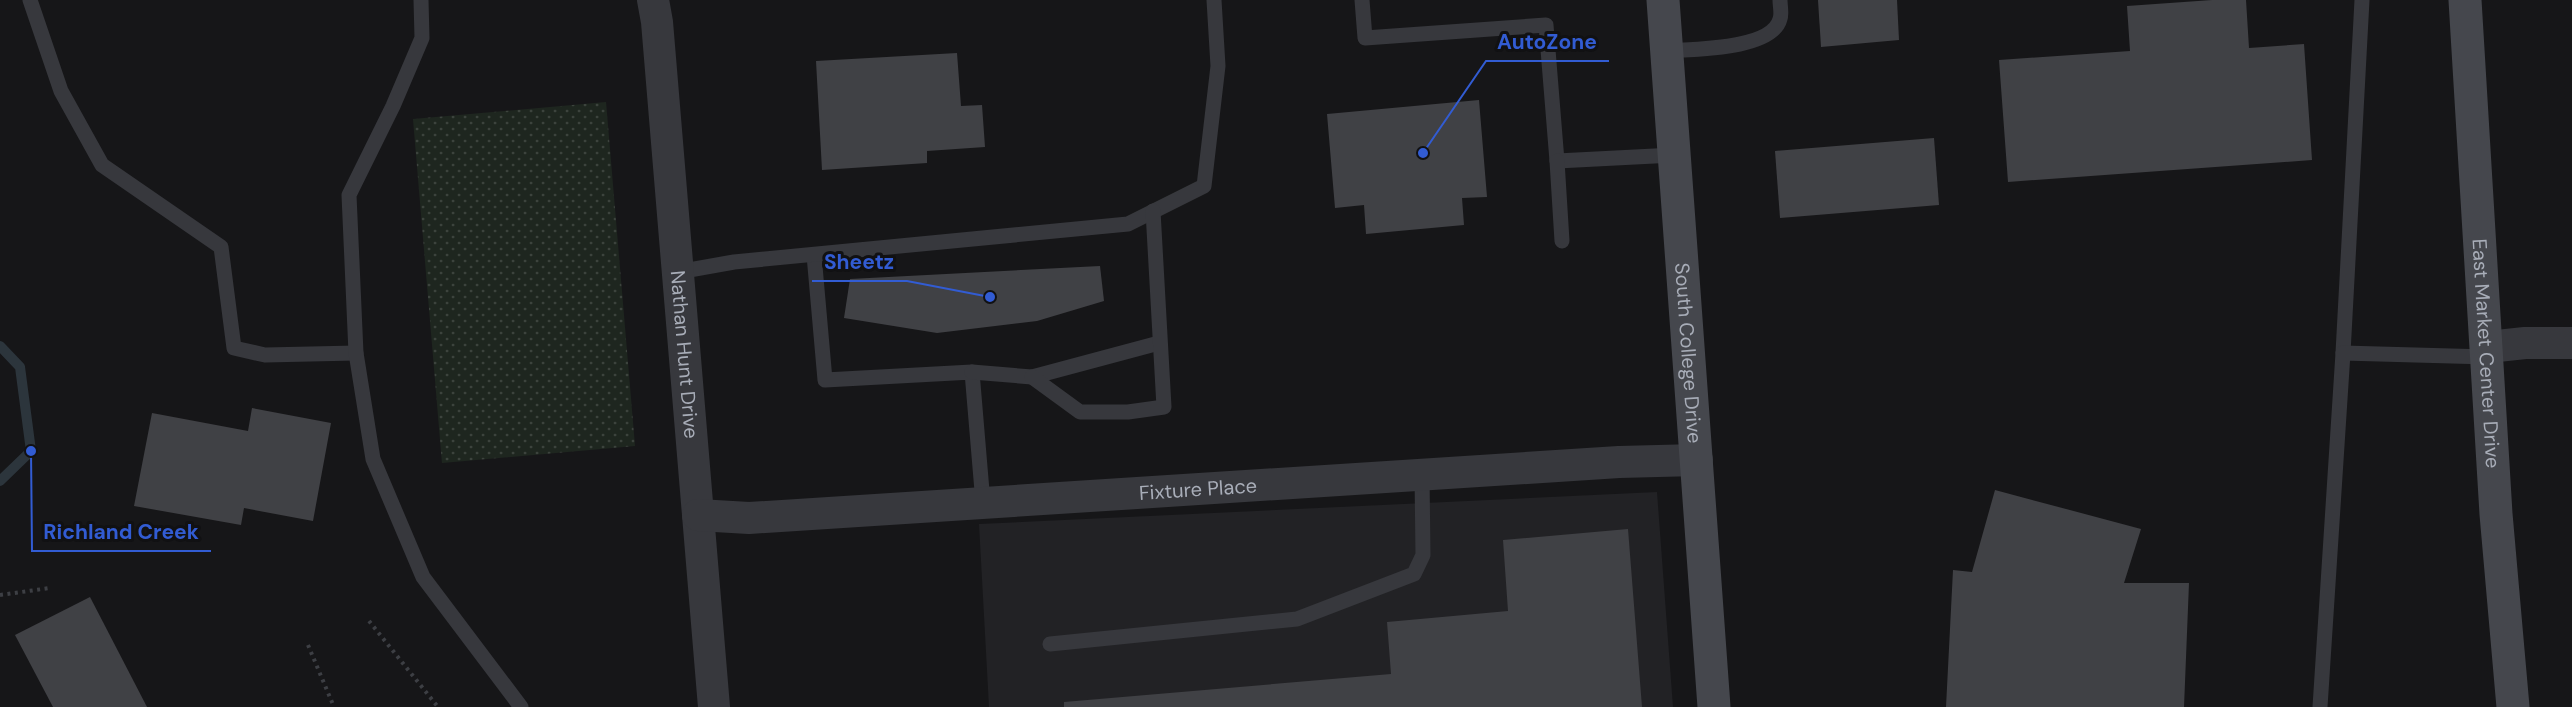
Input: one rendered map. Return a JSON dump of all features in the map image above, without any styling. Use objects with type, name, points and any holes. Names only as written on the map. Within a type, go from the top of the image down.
[{"type":"main road","name":"South College Drive","points":[[1663,0],[1714,707]]},
{"type":"main road","name":"East Market Center Drive","points":[[2465,0],[2496,514],[2513,707]]},
{"type":"street","name":"Nathan Hunt Drive","points":[[653,0],[714,707]]},
{"type":"street","points":[[2488,352],[2525,343],[2572,343]]},
{"type":"street","name":"Fixture Place","points":[[698,515],[749,519],[1619,462],[1697,460]]},
{"type":"lane","points":[[30,0],[61,91],[102,165],[220,247],[234,348],[265,355],[356,353]]},
{"type":"lane","points":[[421,0],[422,38],[393,106],[349,195],[356,353],[372,459],[423,576],[521,707]]},
{"type":"lane","points":[[678,272],[734,262],[1128,224],[1204,186],[1218,66],[1214,0]]},
{"type":"lane","points":[[1362,0],[1365,38],[1546,25],[1562,241]]},
{"type":"lane","points":[[1666,51],[1733,46],[1756,40],[1777,26],[1781,19],[1780,0]]},
{"type":"lane","points":[[2320,707],[2343,353],[2362,0]]},
{"type":"lane","points":[[1557,161],[1674,155]]},
{"type":"lane","points":[[1032,377],[1080,412],[1128,412],[1164,407],[1153,211]]},
{"type":"lane","points":[[814,255],[825,380],[972,372],[1032,377],[1159,343]]},
{"type":"lane","points":[[2343,353],[2488,352]]},
{"type":"lane","points":[[972,372],[983,503]]},
{"type":"lane","points":[[1050,644],[1297,619],[1414,574],[1423,555],[1422,475]]},
{"type":"path","points":[[0,595],[50,588]]},
{"type":"path","points":[[369,621],[438,707]]},
{"type":"path","points":[[308,645],[334,707]]},
{"type":"shaded area","points":[[606,102],[635,446],[442,463],[413,119]]},
{"type":"shaded area","points":[[1657,492],[1673,707],[989,707],[979,524]]},
{"type":"building","points":[[1818,0],[1897,0],[1899,40],[1821,47]]},
{"type":"building","points":[[2246,0],[2249,48],[2304,44],[2312,160],[2008,182],[1999,60],[2130,51],[2127,6]]},
{"type":"building","points":[[957,53],[961,106],[982,105],[985,147],[927,151],[927,163],[822,170],[816,61]]},
{"type":"building","points":[[1479,100],[1487,197],[1462,198],[1464,225],[1366,234],[1364,205],[1335,208],[1327,114]]},
{"type":"building","points":[[1934,138],[1939,205],[1780,218],[1775,151]]},
{"type":"building","points":[[1100,266],[1104,301],[1037,321],[937,333],[844,318],[850,279]]},
{"type":"building","points":[[252,408],[331,423],[313,521],[244,508],[241,525],[134,506],[152,413],[248,431]]},
{"type":"building","points":[[1995,490],[2141,529],[2124,583],[2189,583],[2184,707],[1946,707],[1953,570],[1972,572]]},
{"type":"building","points":[[1628,529],[1642,707],[1064,707],[1064,702],[1391,674],[1387,622],[1508,611],[1503,540]]},
{"type":"building","points":[[90,597],[147,707],[53,707],[15,635]]},
{"type":"waterway","points":[[0,346],[20,367],[31,451],[0,481]]},
{"type":"place","name":"AutoZone","points":[[1423,153]]},
{"type":"place","name":"Sheetz","points":[[990,297]]},
{"type":"place","name":"Richland Creek","points":[[31,451]]}]
